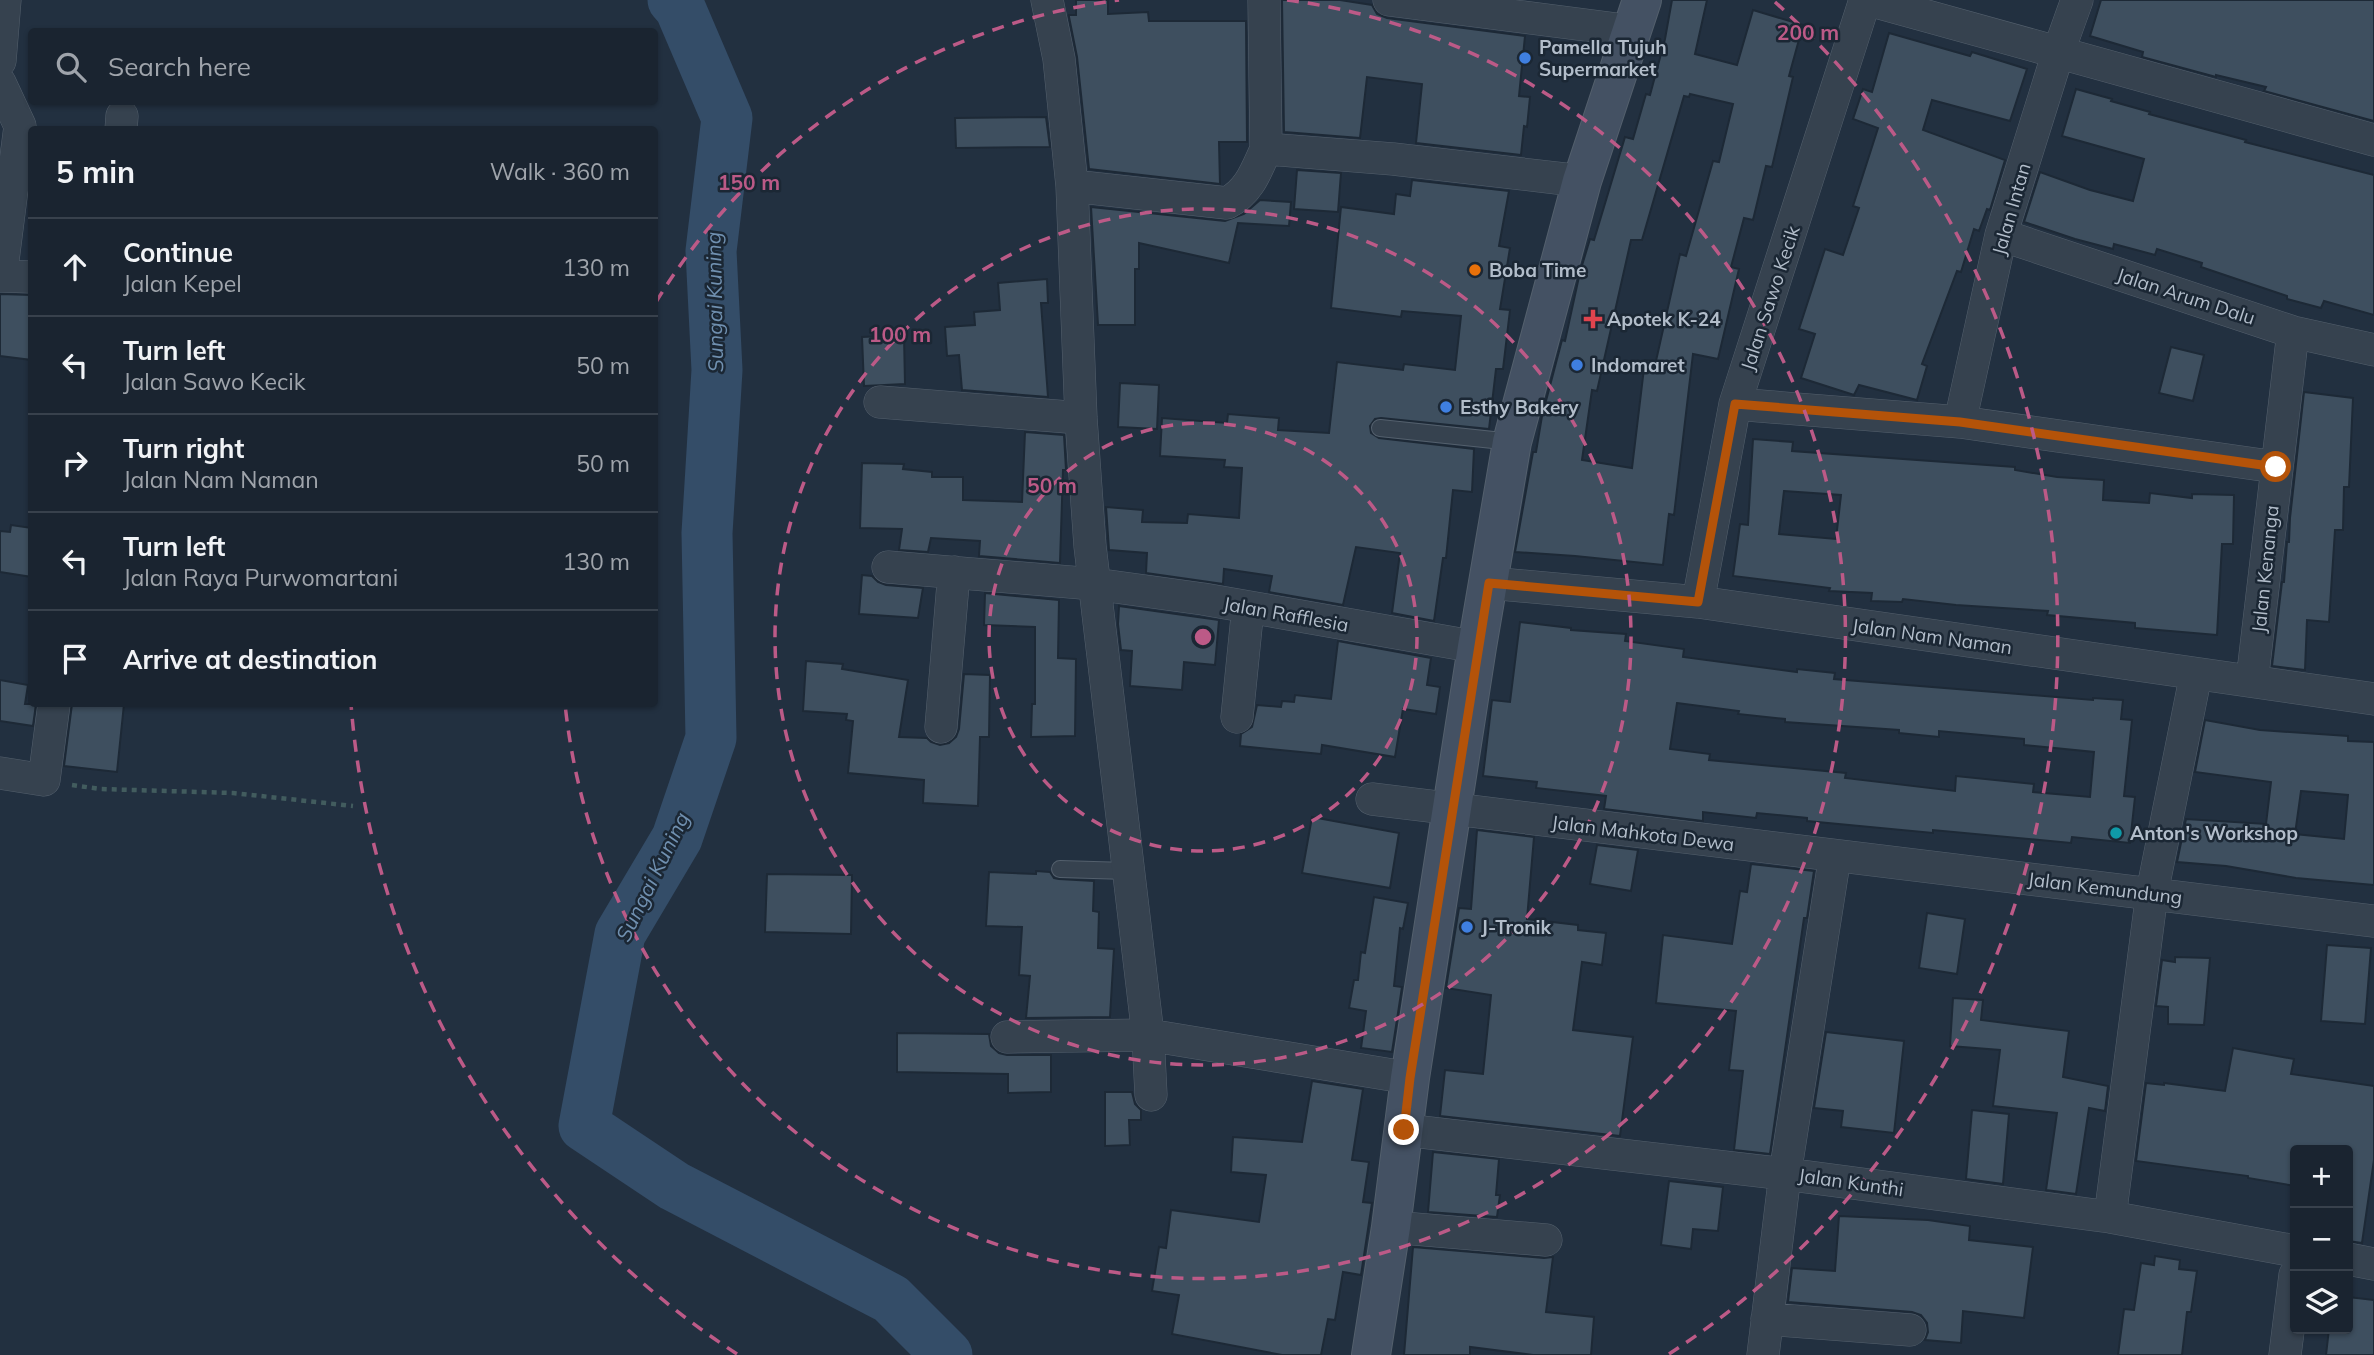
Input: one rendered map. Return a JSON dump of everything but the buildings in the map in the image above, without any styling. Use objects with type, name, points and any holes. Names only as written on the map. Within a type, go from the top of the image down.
[{"type":"street","points":[[0,61],[5,0]]},
{"type":"street","points":[[1047,0],[1059,59],[1072,186],[1082,418],[1094,584],[1147,1035],[1151,1095]]},
{"type":"street","points":[[1072,186],[1227,203],[1238,198],[1250,183],[1266,149],[1264,0]]},
{"type":"street","points":[[1371,1355],[1451,811],[1512,442],[1582,181],[1637,16],[1389,0]]},
{"type":"street","points":[[1867,0],[2374,140]]},
{"type":"street","name":"Jalan Sawo Kecik","points":[[1698,602],[1735,404],[1867,0]]},
{"type":"street","name":"Jalan Intan","points":[[1960,422],[2001,235],[2077,0]]},
{"type":"street","points":[[0,83],[20,126],[11,276]]},
{"type":"street","points":[[1266,149],[1393,159],[1582,181]]},
{"type":"street","name":"Jalan Arum Dalu","points":[[2001,235],[2293,332],[2374,350]]},
{"type":"street","name":"Jalan Kenanga","points":[[2252,681],[2293,332]]},
{"type":"street","points":[[880,402],[1082,418]]},
{"type":"street","points":[[1735,404],[1960,422],[2276,467]]},
{"type":"street","name":"Jalan Rafflesia","points":[[888,567],[1094,584],[1248,607],[1477,647]]},
{"type":"street","points":[[941,727],[954,572]]},
{"type":"street","name":"Jalan Nam Naman","points":[[1489,583],[1698,602],[2374,699]]},
{"type":"street","points":[[1237,717],[1248,607]]},
{"type":"street","points":[[2110,1217],[2152,893],[2196,674]]},
{"type":"street","points":[[0,773],[44,780],[54,707]]},
{"type":"street","name":"Jalan Mahkota Dewa","points":[[1372,799],[1451,811],[1835,856]]},
{"type":"street","points":[[1763,1355],[1785,1174],[1835,856]]},
{"type":"street","name":"Jalan Kemundung","points":[[1835,856],[2374,921]]},
{"type":"street","points":[[1007,1037],[1147,1035],[1410,1078]]},
{"type":"street","name":"Jalan Kunthi","points":[[1404,1130],[1785,1174],[2110,1217],[2290,1250]]},
{"type":"street","points":[[1391,1227],[1546,1240]]},
{"type":"street","points":[[2353,1260],[2374,1264]]},
{"type":"street","points":[[2285,1355],[2290,1315]]},
{"type":"street","points":[[1767,1319],[1910,1330]]},
{"type":"lane","points":[[1380,428],[1512,442]]},
{"type":"lane","points":[[1060,869],[1127,871]]},
{"type":"path","points":[[44,780],[100,789],[233,793],[353,806]]},
{"type":"waterway","name":"Sungai Kuning","points":[[673,0],[680,8],[727,118],[711,251],[717,370],[707,533],[711,738],[677,838],[620,934],[584,1126],[674,1186],[891,1299],[947,1355]]},
{"type":"place","name":"Pamella Tujuh Supermarket","points":[[1525,58]]},
{"type":"place","name":"Boba Time","points":[[1475,270]]},
{"type":"place","name":"Apotek K-24","points":[[1593,319]]},
{"type":"place","name":"Indomaret","points":[[1577,365]]},
{"type":"place","name":"Esthy Bakery","points":[[1446,407]]},
{"type":"place","name":"Anton's Workshop","points":[[2116,833]]},
{"type":"place","name":"J-Tronik","points":[[1467,927]]},
{"type":"route","points":[[1404,1130],[1489,583],[1698,602],[1735,404],[1960,422],[2276,467]]}]
